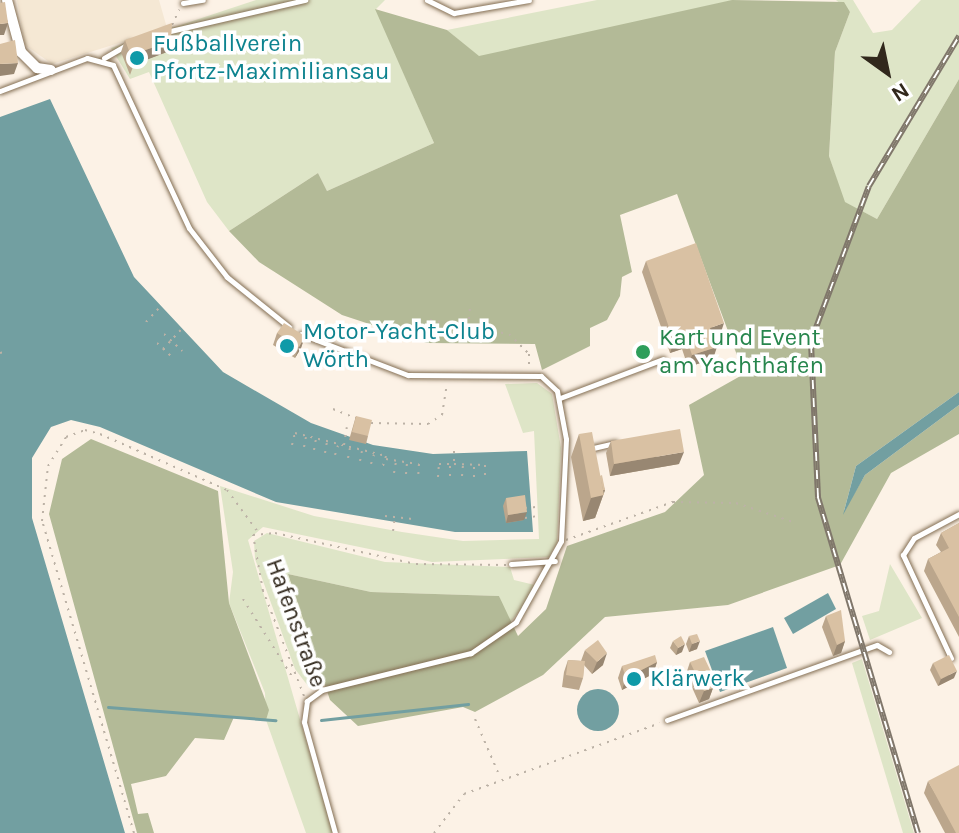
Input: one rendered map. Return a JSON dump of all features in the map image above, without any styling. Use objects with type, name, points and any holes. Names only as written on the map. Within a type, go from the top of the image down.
[{"type":"street","points":[[5,5],[25,58],[51,70]]},
{"type":"lane","points":[[183,3],[203,0]]},
{"type":"lane","points":[[160,34],[305,0]]},
{"type":"lane","points":[[427,0],[454,13],[529,0]]},
{"type":"lane","points":[[0,91],[51,70],[104,59],[147,38]]},
{"type":"lane","points":[[104,59],[124,81],[182,216],[227,277],[274,317],[332,350],[447,380],[530,376],[548,380],[560,398],[566,439],[561,541],[555,561],[528,609],[488,644],[307,701]]},
{"type":"lane","points":[[560,398],[663,359]]},
{"type":"lane","points":[[566,439],[588,449],[634,439]]},
{"type":"lane","points":[[959,514],[906,545],[903,565],[959,674]]},
{"type":"lane","points":[[511,564],[555,561]]},
{"type":"lane","points":[[667,720],[877,645],[889,652]]},
{"type":"lane","name":"Hafenstraße","points":[[307,701],[304,722],[335,833]]},
{"type":"path","points":[[174,30],[171,21],[183,3]]},
{"type":"path","points":[[146,322],[161,306]]},
{"type":"path","points":[[468,328],[470,310]]},
{"type":"path","points":[[430,320],[509,334],[522,344],[530,376]]},
{"type":"path","points":[[163,349],[181,330]]},
{"type":"path","points":[[164,334],[182,351]]},
{"type":"path","points":[[157,343],[174,359]]},
{"type":"path","points":[[333,409],[368,423],[428,424],[442,415],[447,380]]},
{"type":"path","points":[[344,445],[347,427]]},
{"type":"path","points":[[134,833],[56,579],[41,491],[57,449],[76,432],[100,434],[227,490],[258,532]]},
{"type":"path","points":[[292,445],[295,433],[374,453],[385,459],[419,464],[418,478]]},
{"type":"path","points":[[304,447],[306,436]]},
{"type":"path","points":[[314,450],[317,438]]},
{"type":"path","points":[[325,453],[327,441]]},
{"type":"path","points":[[335,455],[338,444]]},
{"type":"path","points":[[348,458],[350,447]]},
{"type":"path","points":[[360,461],[362,450]]},
{"type":"path","points":[[450,476],[454,451]]},
{"type":"path","points":[[371,464],[374,453]]},
{"type":"path","points":[[382,469],[385,459]]},
{"type":"path","points":[[394,473],[396,460]]},
{"type":"path","points":[[406,474],[407,462]]},
{"type":"path","points":[[438,477],[439,464],[463,464],[485,465],[485,478]]},
{"type":"path","points":[[462,476],[463,464]]},
{"type":"path","points":[[474,477],[475,465]]},
{"type":"path","points":[[561,541],[673,502],[736,503],[796,523]]},
{"type":"path","points":[[523,509],[536,507]]},
{"type":"path","points":[[385,516],[415,519]]},
{"type":"path","points":[[524,518],[537,516]]},
{"type":"path","points":[[393,531],[395,517]]},
{"type":"path","name":"Hafenstraße","points":[[307,701],[296,682],[251,553],[258,532],[416,564],[511,564]]},
{"type":"path","points":[[243,599],[296,682]]},
{"type":"path","points":[[475,719],[500,778]]},
{"type":"path","points":[[434,833],[456,800],[500,778],[667,720]]},
{"type":"shaded area","points":[[17,0],[159,0],[167,28],[52,64],[25,45]]},
{"type":"green space","points":[[256,0],[385,0],[376,9],[434,143],[327,191],[318,173],[229,231],[207,202],[149,72],[130,79],[111,48]]},
{"type":"green space","points":[[597,0],[735,0],[479,57],[447,30]]},
{"type":"green space","points":[[732,0],[844,2],[850,12],[835,52],[829,156],[845,202],[877,219],[959,79],[959,392],[856,466],[844,511],[865,475],[959,405],[959,434],[891,473],[840,565],[728,605],[605,617],[543,675],[475,712],[463,707],[358,726],[330,700],[288,574],[371,592],[499,596],[518,636],[546,609],[567,546],[665,512],[704,475],[689,405],[744,374],[677,194],[620,215],[632,272],[622,277],[620,296],[607,320],[590,328],[590,346],[542,370],[535,344],[427,343],[342,315],[259,262],[229,231],[318,173],[327,191],[434,143],[375,9],[447,30],[479,56]]},
{"type":"green space","points":[[836,0],[853,0],[873,33],[892,30],[921,0],[959,0],[959,79],[877,219],[844,202],[829,156],[835,52],[850,12]]},
{"type":"green space","points":[[537,383],[552,394],[561,448],[557,543],[549,557],[432,562],[263,527],[248,540],[333,833],[306,833],[266,720],[265,693],[229,603],[233,572],[220,486],[314,516],[402,532],[463,541],[539,539],[534,431],[523,433],[505,384]]},
{"type":"green space","points":[[91,439],[218,491],[229,603],[269,710],[266,720],[234,717],[224,740],[195,738],[166,776],[131,784],[138,814],[148,813],[154,833],[137,833],[49,514],[62,459]]},
{"type":"green space","points":[[267,533],[385,562],[510,567],[514,580],[539,586],[509,624],[499,596],[371,592],[288,574],[324,686],[311,690],[295,669],[255,559],[254,541]]},
{"type":"green space","points":[[890,564],[922,618],[870,640],[862,616],[879,611]]},
{"type":"green space","points":[[862,659],[914,833],[903,833],[852,663]]},
{"type":"water","points":[[50,99],[134,277],[223,372],[311,423],[373,445],[433,454],[527,451],[533,532],[455,532],[276,502],[100,427],[71,420],[51,427],[32,458],[32,518],[125,833],[0,833],[0,117]]},
{"type":"water","points":[[959,392],[959,405],[865,475],[843,515],[856,466]]},
{"type":"water","points":[[828,593],[836,609],[793,634],[784,618]]},
{"type":"water","points":[[773,627],[787,668],[720,692],[705,651]]},
{"type":"water","points":[[598,689],[613,695],[619,710],[613,725],[598,731],[583,725],[577,710],[583,695]]},
{"type":"building","points":[[5,2],[8,23],[0,24],[0,3]]},
{"type":"building","points":[[172,23],[171,41],[137,53],[134,64],[125,40]]},
{"type":"building","points":[[15,40],[18,63],[0,64],[0,44]]},
{"type":"building","points":[[696,243],[724,323],[710,328],[717,347],[692,355],[686,337],[674,342],[646,261]]},
{"type":"building","points":[[284,323],[305,336],[299,347],[277,333]]},
{"type":"building","points":[[356,416],[372,420],[368,436],[352,432]]},
{"type":"building","points":[[680,429],[684,452],[614,464],[611,441]]},
{"type":"building","points":[[592,432],[604,495],[591,498],[579,434]]},
{"type":"building","points":[[525,495],[527,512],[508,515],[506,498]]},
{"type":"building","points":[[959,523],[959,617],[928,559],[949,548],[941,533]]},
{"type":"building","points":[[841,610],[845,641],[837,645],[826,616]]},
{"type":"building","points":[[697,634],[700,641],[692,644],[689,636]]},
{"type":"building","points":[[681,636],[685,644],[678,648],[673,641]]},
{"type":"building","points":[[598,640],[607,653],[597,662],[585,650]]},
{"type":"building","points":[[655,655],[657,662],[626,678],[622,666]]},
{"type":"building","points":[[949,655],[957,671],[941,679],[933,663]]},
{"type":"building","points":[[704,657],[713,676],[707,678],[713,688],[704,691],[690,662]]},
{"type":"building","points":[[568,660],[585,661],[583,678],[566,675]]},
{"type":"building","points":[[959,765],[959,833],[956,833],[928,781]]},
{"type":"waterway","points":[[321,720],[468,704]]},
{"type":"waterway","points":[[108,707],[275,720]]},
{"type":"railway","points":[[918,833],[818,497],[811,341],[869,186],[959,36]]},
{"type":"place","name":"Fußballverein Pfortz-Maximiliansau","points":[[137,58]]},
{"type":"place","name":"Motor-Yacht-Club Wörth","points":[[287,346]]},
{"type":"place","name":"Kart und Event am Yachthafen","points":[[643,352]]},
{"type":"place","name":"Klärwerk","points":[[634,679]]}]
